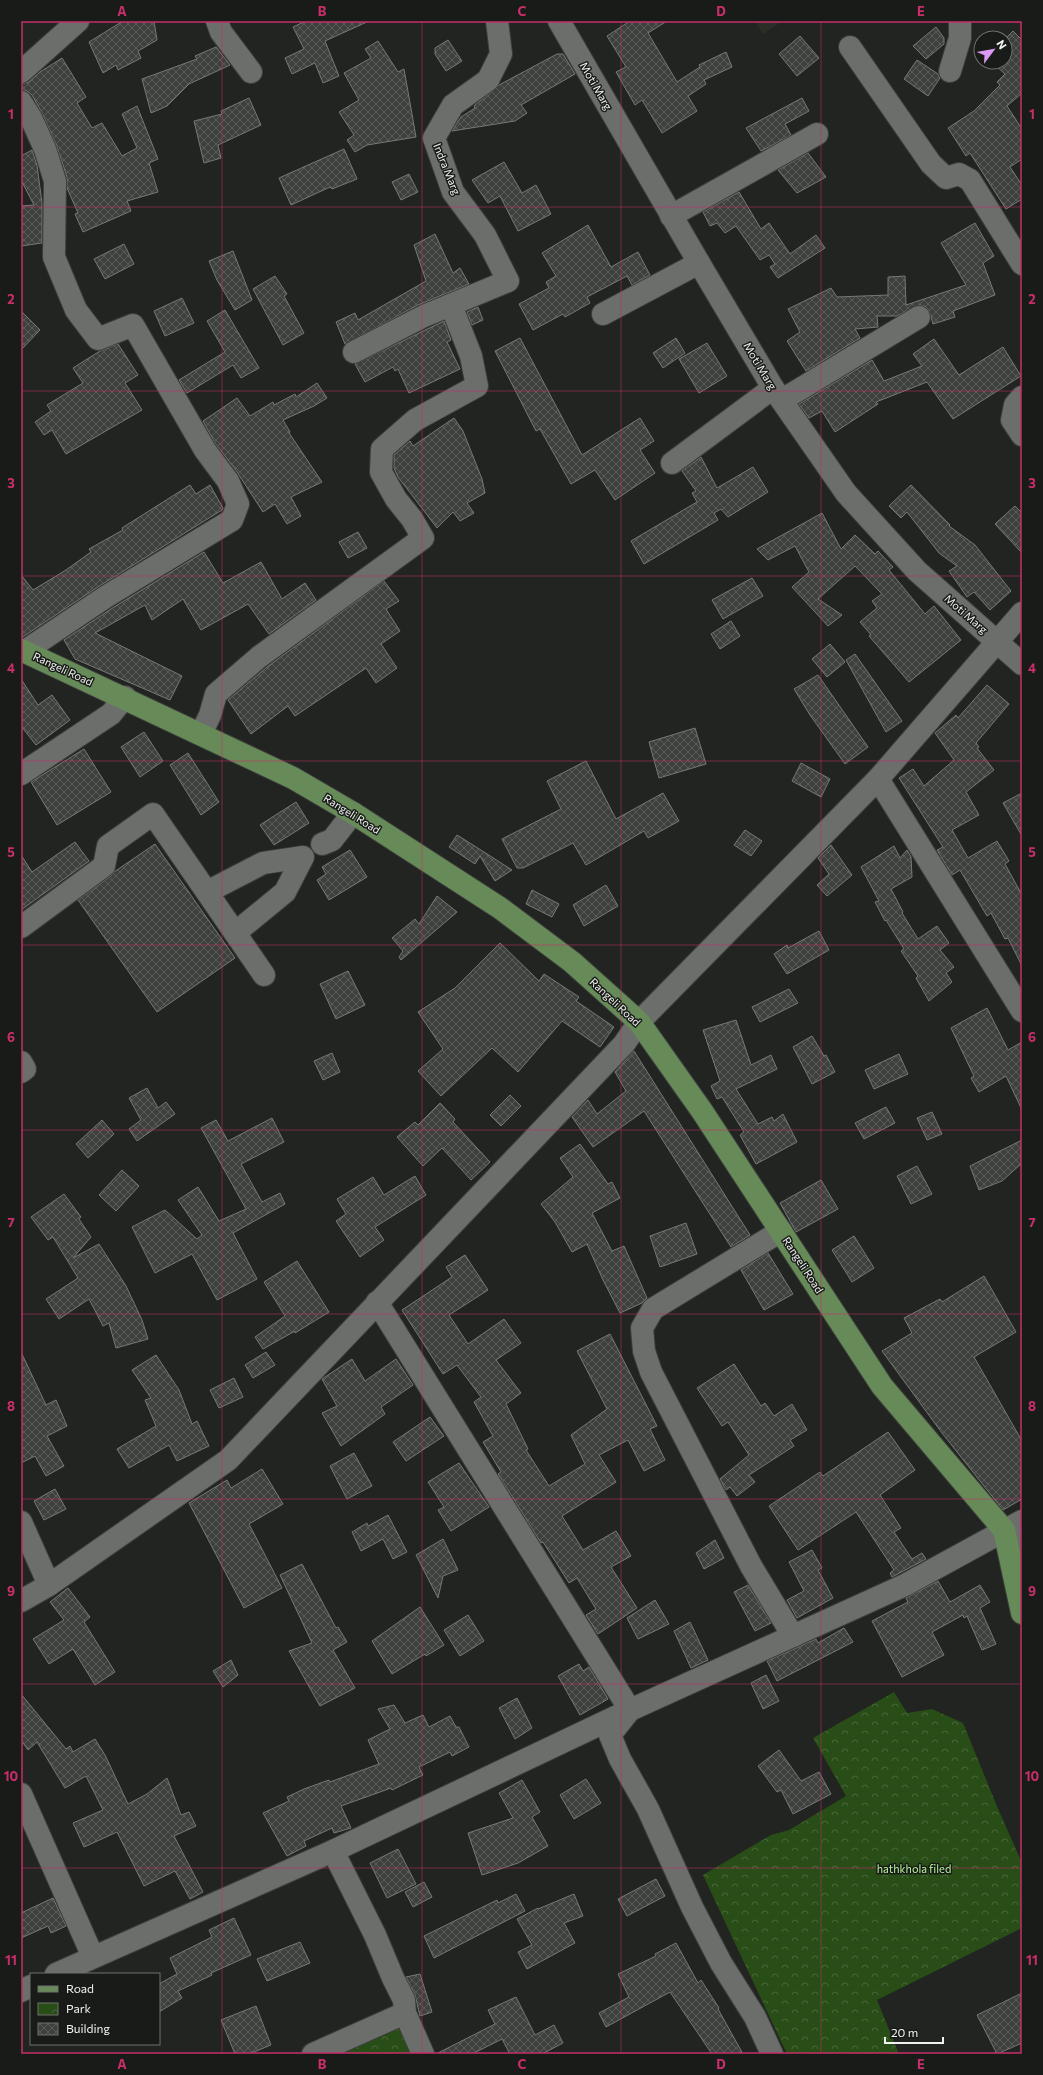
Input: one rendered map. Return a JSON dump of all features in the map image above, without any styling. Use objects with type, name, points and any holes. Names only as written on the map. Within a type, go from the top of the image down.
[{"type":"main road","name":"Rangeli Road","points":[[23,650],[293,778],[353,813],[500,908],[572,962],[639,1022],[702,1111],[882,1386],[1013,1526],[1022,1613]]},
{"type":"street","points":[[21,72],[78,21]]},
{"type":"street","points":[[217,21],[221,32],[251,72]]},
{"type":"street","name":"Indra Marg","points":[[451,305],[508,281],[485,235],[454,192],[434,138],[453,105],[488,80],[501,54],[497,21]]},
{"type":"street","name":"Moti Marg","points":[[559,21],[671,216],[778,394],[846,493],[917,571],[1022,664]]},
{"type":"street","points":[[950,71],[960,38],[960,21]]},
{"type":"street","points":[[850,47],[931,164],[946,178],[959,174],[970,180],[1022,264]]},
{"type":"street","points":[[21,102],[31,118],[45,149],[55,181],[54,257],[76,310],[98,339],[133,325],[205,450],[228,481],[238,504],[232,520],[107,596],[23,650]]},
{"type":"street","points":[[671,216],[817,134]]},
{"type":"street","points":[[603,314],[699,263]]},
{"type":"street","points":[[201,734],[210,715],[216,694],[259,657],[424,538],[412,519],[396,499],[381,472],[382,449],[415,420],[477,386],[471,356],[451,305],[424,316],[354,352]]},
{"type":"street","points":[[672,463],[778,394],[919,316]]},
{"type":"street","points":[[1022,397],[1015,405],[1012,420],[1022,435]]},
{"type":"street","points":[[21,1601],[49,1585],[228,1460],[624,1044],[639,1022],[878,780],[996,641],[1022,613]]},
{"type":"street","points":[[21,774],[111,714],[124,698]]},
{"type":"street","points":[[878,780],[1022,1011]]},
{"type":"street","points":[[207,892],[263,862],[312,851],[332,840],[353,813]]},
{"type":"street","points":[[21,927],[104,866],[108,846],[154,814],[264,975]]},
{"type":"street","points":[[235,933],[285,892],[312,851]]},
{"type":"street","points":[[21,1062],[25,1069],[21,1072]]},
{"type":"street","points":[[781,1231],[653,1310],[642,1328],[644,1351],[651,1372],[751,1566],[793,1636]]},
{"type":"street","points":[[377,1302],[630,1710]]},
{"type":"street","points":[[21,1522],[49,1585]]},
{"type":"street","points":[[58,1973],[333,1851],[630,1710],[905,1585],[1013,1526],[1022,1553]]},
{"type":"street","points":[[630,1710],[610,1735],[620,1759],[648,1809],[692,1907],[721,1963],[755,2017],[772,2054]]},
{"type":"street","points":[[21,1794],[93,1957]]},
{"type":"street","points":[[333,1851],[375,1935],[404,2000],[405,2013],[423,2054]]},
{"type":"street","points":[[21,1991],[30,1986]]},
{"type":"street","points":[[313,2054],[405,2013]]},
{"type":"shaded area","points":[[755,21],[783,21],[763,34]]},
{"type":"green space","name":"hathkhola filed","points":[[894,1692],[907,1713],[932,1709],[963,1723],[1022,1863],[1022,1928],[877,2000],[899,2054],[787,2054],[703,1875],[771,1835],[789,1830],[846,1796],[813,1738]]},
{"type":"green space","points":[[401,2025],[413,2054],[338,2054]]},
{"type":"building","points":[[123,21],[154,21],[157,40],[138,51],[141,58],[118,70],[116,65],[103,73],[89,42]]},
{"type":"building","points":[[306,21],[369,21],[325,41],[339,76],[323,83],[315,63],[292,74],[285,58],[304,49],[293,27]]},
{"type":"building","points":[[630,21],[667,21],[648,33],[677,82],[700,67],[699,65],[726,52],[732,67],[704,80],[706,84],[688,96],[697,111],[662,133],[642,100],[635,105],[616,72],[626,67],[607,36]]},
{"type":"building","points":[[936,27],[944,38],[944,44],[926,59],[913,46]]},
{"type":"building","points":[[1013,31],[1022,40],[1022,93],[1007,106],[1022,129],[1022,159],[1010,167],[1022,185],[1022,199],[1006,209],[970,153],[966,156],[948,128],[974,111],[1000,85],[997,82],[1005,74],[1001,70],[1013,70]]},
{"type":"building","points":[[800,36],[819,58],[797,76],[779,54]]},
{"type":"building","points":[[448,40],[462,61],[446,71],[435,54],[435,48]]},
{"type":"building","points":[[378,41],[398,72],[404,69],[416,137],[367,145],[355,152],[347,140],[354,135],[339,112],[359,100],[344,73],[371,58],[365,49]]},
{"type":"building","points":[[216,47],[230,65],[189,84],[167,106],[151,113],[142,79],[197,59],[195,56]]},
{"type":"building","points":[[557,54],[563,54],[575,74],[521,105],[527,113],[515,121],[452,131],[461,117],[475,108],[474,106],[499,85]]},
{"type":"building","points":[[62,58],[86,97],[77,103],[92,128],[102,123],[122,156],[137,148],[122,114],[137,106],[158,159],[149,163],[158,192],[127,201],[131,211],[83,232],[75,214],[78,213],[67,188],[67,177],[56,144],[32,95],[27,91],[21,90],[21,84],[29,82],[40,72]]},
{"type":"building","points":[[917,60],[938,74],[940,78],[928,96],[904,79]]},
{"type":"building","points":[[249,98],[261,125],[218,145],[221,158],[204,163],[194,121],[222,114],[221,111]]},
{"type":"building","points":[[802,98],[809,111],[785,124],[791,135],[761,151],[746,128]]},
{"type":"building","points":[[344,149],[357,179],[332,189],[330,187],[291,205],[279,178]]},
{"type":"building","points":[[32,150],[37,165],[42,203],[42,243],[21,246],[21,206],[34,205],[21,180],[21,156]]},
{"type":"building","points":[[808,153],[826,177],[797,193],[778,170]]},
{"type":"building","points":[[504,162],[522,193],[536,185],[551,214],[518,231],[500,196],[488,203],[472,180]]},
{"type":"building","points":[[409,174],[418,192],[401,200],[392,182]]},
{"type":"building","points":[[739,192],[761,229],[769,223],[790,254],[816,235],[825,248],[778,278],[770,267],[775,264],[769,255],[760,260],[736,226],[725,233],[717,223],[710,226],[703,212]]},
{"type":"building","points":[[975,223],[994,256],[983,263],[995,295],[953,311],[955,317],[933,324],[929,310],[925,306],[919,305],[897,316],[877,316],[878,327],[855,329],[860,338],[806,371],[787,341],[800,332],[788,309],[831,288],[837,297],[888,295],[888,277],[905,276],[906,305],[966,285],[941,243]]},
{"type":"building","points":[[588,225],[611,267],[638,252],[650,275],[632,285],[627,276],[587,297],[590,303],[565,317],[563,314],[533,330],[519,304],[549,288],[546,282],[556,276],[542,253]]},
{"type":"building","points":[[435,234],[453,273],[460,268],[469,284],[418,305],[345,344],[336,322],[355,313],[358,320],[426,281],[414,245]]},
{"type":"building","points":[[124,244],[134,264],[105,279],[94,259]]},
{"type":"building","points":[[233,251],[252,300],[235,310],[217,280],[209,261]]},
{"type":"building","points":[[275,276],[287,294],[284,296],[304,333],[283,345],[253,289]]},
{"type":"building","points":[[182,298],[194,323],[165,336],[154,311]]},
{"type":"building","points":[[478,307],[483,320],[472,325],[467,312]]},
{"type":"building","points":[[225,310],[259,368],[241,378],[233,365],[187,393],[179,380],[225,352],[207,321]]},
{"type":"building","points":[[21,311],[40,330],[21,350]]},
{"type":"building","points":[[444,321],[451,340],[447,342],[460,369],[409,393],[398,369],[395,371],[393,367],[365,382],[355,364]]},
{"type":"building","points":[[520,338],[582,455],[640,418],[654,441],[640,450],[655,473],[615,500],[595,470],[571,484],[540,429],[536,431],[495,351]]},
{"type":"building","points":[[676,338],[685,353],[663,368],[653,353]]},
{"type":"building","points":[[934,339],[959,375],[1003,347],[1021,376],[953,419],[927,382],[876,402],[878,404],[835,432],[822,411],[809,418],[799,404],[872,360],[884,381],[922,366],[913,354]]},
{"type":"building","points":[[707,343],[727,376],[699,393],[679,359]]},
{"type":"building","points":[[118,344],[138,375],[125,383],[142,410],[66,454],[52,430],[44,435],[35,422],[51,411],[47,405],[83,383],[73,368],[100,351]]},
{"type":"building","points":[[317,383],[327,398],[314,406],[283,420],[290,432],[289,433],[322,482],[291,497],[301,516],[287,524],[275,504],[263,512],[235,469],[215,443],[203,421],[237,398],[250,416],[273,402],[274,405],[295,394],[296,397]]},
{"type":"building","points":[[454,418],[463,431],[482,479],[485,493],[467,503],[474,513],[460,521],[453,512],[437,528],[398,477],[394,468],[394,455],[410,441],[413,446]]},
{"type":"building","points":[[701,457],[717,488],[753,467],[768,492],[728,517],[721,509],[714,513],[718,520],[644,564],[631,541],[697,502],[692,493],[696,491],[682,471]]},
{"type":"building","points":[[190,485],[196,494],[210,485],[223,508],[222,510],[101,585],[21,638],[21,575],[33,590],[66,570],[91,552],[89,549],[123,530],[122,528]]},
{"type":"building","points":[[911,485],[950,525],[949,526],[975,545],[1011,591],[990,610],[974,592],[967,597],[949,571],[957,566],[939,553],[907,512],[901,518],[889,506]]},
{"type":"building","points":[[1015,506],[1022,513],[1022,553],[995,524]]},
{"type":"building","points":[[822,513],[841,549],[855,535],[875,554],[878,551],[893,567],[889,570],[925,614],[934,606],[961,640],[909,682],[869,636],[871,635],[860,622],[877,608],[872,601],[882,594],[855,566],[818,599],[842,615],[828,626],[792,587],[809,572],[795,546],[768,560],[757,549]]},
{"type":"building","points":[[358,532],[367,548],[348,558],[339,542]]},
{"type":"building","points":[[204,552],[223,583],[261,562],[282,599],[305,583],[316,600],[269,634],[248,604],[201,630],[183,599],[152,620],[145,605],[95,633],[182,676],[170,700],[75,659],[64,640],[114,607]]},
{"type":"building","points":[[752,578],[763,596],[723,619],[712,600]]},
{"type":"building","points":[[384,581],[399,601],[386,609],[400,631],[381,644],[397,668],[376,683],[366,668],[295,716],[288,706],[251,734],[228,700],[267,667]]},
{"type":"building","points":[[731,621],[740,636],[720,649],[711,634]]},
{"type":"building","points":[[830,644],[845,662],[827,677],[812,659]]},
{"type":"building","points":[[855,654],[902,721],[886,732],[846,660]]},
{"type":"building","points":[[818,675],[868,747],[845,764],[810,715],[794,689]]},
{"type":"building","points":[[21,679],[38,705],[52,695],[70,720],[36,745],[21,726]]},
{"type":"building","points":[[987,685],[1009,704],[976,743],[979,747],[977,748],[994,770],[966,792],[979,815],[952,830],[968,858],[997,841],[1009,861],[1005,864],[1022,895],[1022,966],[1008,938],[1005,939],[991,913],[987,916],[960,870],[952,875],[937,850],[943,847],[899,778],[913,769],[924,786],[954,760],[935,733],[956,715],[958,718]]},
{"type":"building","points":[[695,728],[706,764],[659,778],[649,742]]},
{"type":"building","points":[[144,732],[163,761],[140,777],[121,747]]},
{"type":"building","points":[[84,749],[111,792],[57,825],[31,782]]},
{"type":"building","points":[[188,753],[219,802],[201,815],[170,765]]},
{"type":"building","points":[[586,761],[616,819],[663,793],[679,821],[648,838],[644,831],[586,865],[573,843],[523,868],[517,868],[502,839],[561,809],[547,781]]},
{"type":"building","points":[[801,763],[830,779],[821,797],[792,781]]},
{"type":"building","points":[[1022,793],[1022,836],[1003,803]]},
{"type":"building","points":[[296,802],[309,823],[274,845],[260,825]]},
{"type":"building","points":[[745,830],[762,841],[751,856],[734,845]]},
{"type":"building","points":[[457,835],[512,870],[495,881],[480,856],[475,864],[449,847]]},
{"type":"building","points":[[75,842],[89,861],[21,910],[21,855],[32,872]]},
{"type":"building","points":[[155,844],[235,958],[157,1012],[78,900],[111,876],[114,872]]},
{"type":"building","points":[[831,845],[852,875],[827,896],[817,885],[829,874],[818,858]]},
{"type":"building","points":[[894,846],[900,858],[907,850],[911,857],[912,877],[891,889],[903,912],[902,913],[918,939],[937,926],[949,943],[940,950],[954,967],[946,973],[952,982],[929,1001],[916,978],[918,976],[901,951],[904,949],[886,920],[885,921],[875,902],[879,901],[861,867]]},
{"type":"building","points":[[350,850],[367,877],[329,900],[317,880],[326,874],[322,867]]},
{"type":"building","points":[[606,885],[618,906],[584,926],[573,905]]},
{"type":"building","points":[[532,890],[559,904],[552,917],[526,904]]},
{"type":"building","points":[[437,896],[457,912],[401,960],[399,957],[403,951],[392,938],[415,919],[419,924]]},
{"type":"building","points":[[819,931],[829,950],[787,974],[774,954],[787,945],[788,948]]},
{"type":"building","points":[[500,943],[539,981],[544,974],[579,997],[576,1001],[614,1027],[600,1047],[562,1021],[518,1072],[492,1048],[441,1096],[418,1071],[443,1049],[418,1012],[455,988]]},
{"type":"building","points":[[348,971],[365,1005],[336,1019],[320,984]]},
{"type":"building","points":[[789,989],[798,1003],[760,1022],[752,1007]]},
{"type":"building","points":[[987,1008],[1008,1050],[1022,1042],[1022,1110],[1006,1076],[979,1092],[971,1078],[974,1076],[951,1028]]},
{"type":"building","points":[[736,1020],[751,1065],[771,1055],[777,1069],[736,1089],[758,1124],[772,1117],[774,1121],[783,1114],[797,1142],[756,1164],[740,1135],[744,1132],[722,1097],[717,1099],[711,1086],[720,1081],[703,1030]]},
{"type":"building","points":[[812,1036],[824,1056],[826,1055],[835,1072],[812,1084],[793,1047]]},
{"type":"building","points":[[634,1051],[750,1235],[731,1247],[644,1111],[593,1147],[572,1117],[588,1100],[597,1114],[626,1091],[615,1072]]},
{"type":"building","points":[[332,1053],[340,1072],[323,1080],[314,1061]]},
{"type":"building","points":[[899,1054],[908,1074],[874,1089],[865,1070]]},
{"type":"building","points":[[147,1088],[158,1108],[166,1102],[175,1114],[137,1141],[129,1129],[141,1120],[129,1098]]},
{"type":"building","points":[[510,1095],[521,1106],[501,1126],[490,1115]]},
{"type":"building","points":[[440,1103],[455,1119],[453,1122],[490,1162],[471,1180],[442,1148],[423,1166],[397,1137],[415,1122],[418,1125]]},
{"type":"building","points":[[886,1107],[895,1123],[864,1139],[855,1123]]},
{"type":"building","points":[[932,1112],[942,1134],[927,1140],[917,1118]]},
{"type":"building","points":[[272,1118],[284,1142],[241,1164],[262,1202],[280,1193],[285,1204],[233,1233],[257,1279],[217,1300],[192,1254],[155,1273],[132,1227],[165,1210],[197,1239],[202,1235],[178,1200],[198,1187],[219,1221],[246,1209],[201,1128],[216,1120],[228,1141]]},
{"type":"building","points":[[102,1120],[114,1134],[88,1158],[76,1144]]},
{"type":"building","points":[[1022,1140],[1022,1163],[1002,1181],[979,1190],[970,1166]]},
{"type":"building","points":[[580,1144],[608,1184],[612,1182],[620,1198],[592,1213],[612,1251],[624,1246],[647,1298],[642,1303],[620,1313],[587,1244],[572,1252],[555,1222],[541,1204],[573,1177],[560,1158]]},
{"type":"building","points":[[917,1166],[932,1194],[911,1204],[897,1176]]},
{"type":"building","points":[[122,1170],[139,1186],[116,1211],[99,1195]]},
{"type":"building","points":[[415,1176],[426,1195],[375,1227],[384,1240],[360,1257],[336,1221],[346,1214],[337,1199],[373,1177],[384,1195]]},
{"type":"building","points":[[821,1180],[838,1209],[796,1232],[780,1203]]},
{"type":"building","points":[[64,1194],[81,1217],[79,1219],[91,1237],[73,1258],[99,1244],[126,1286],[142,1320],[148,1339],[116,1348],[109,1323],[103,1326],[89,1299],[59,1319],[46,1299],[78,1278],[53,1237],[48,1240],[31,1217]]},
{"type":"building","points":[[686,1223],[697,1254],[660,1267],[650,1236]]},
{"type":"building","points":[[854,1236],[874,1268],[852,1282],[832,1250]]},
{"type":"building","points":[[768,1253],[793,1294],[764,1310],[741,1270]]},
{"type":"building","points":[[465,1255],[488,1290],[449,1315],[468,1344],[504,1319],[521,1343],[496,1360],[521,1393],[506,1404],[528,1449],[526,1450],[549,1486],[585,1464],[571,1435],[607,1409],[577,1351],[610,1334],[657,1426],[650,1429],[665,1460],[644,1471],[628,1440],[599,1455],[616,1482],[562,1516],[583,1550],[616,1531],[631,1556],[611,1567],[637,1608],[598,1634],[586,1615],[596,1609],[577,1578],[569,1583],[543,1542],[541,1543],[498,1474],[501,1472],[483,1442],[493,1436],[474,1402],[481,1397],[457,1365],[443,1374],[402,1310],[452,1277],[446,1267]]},
{"type":"building","points":[[297,1261],[329,1312],[295,1333],[295,1331],[263,1349],[255,1337],[285,1316],[264,1282]]},
{"type":"building","points":[[984,1276],[1016,1332],[974,1357],[1022,1441],[1022,1499],[1003,1510],[942,1433],[882,1351],[912,1333],[904,1318],[940,1299],[942,1302]]},
{"type":"building","points":[[21,1352],[46,1405],[56,1400],[67,1426],[47,1436],[64,1466],[46,1476],[35,1456],[21,1463]]},
{"type":"building","points":[[266,1352],[275,1365],[253,1378],[245,1365]]},
{"type":"building","points":[[156,1355],[179,1390],[192,1424],[197,1421],[209,1446],[177,1461],[169,1445],[129,1468],[117,1449],[156,1426],[145,1400],[151,1398],[132,1370]]},
{"type":"building","points":[[352,1359],[365,1381],[396,1359],[413,1385],[381,1407],[385,1414],[341,1446],[322,1413],[337,1406],[322,1379]]},
{"type":"building","points":[[734,1364],[761,1406],[765,1403],[774,1416],[792,1404],[807,1430],[790,1440],[794,1446],[749,1475],[755,1482],[737,1496],[730,1487],[726,1490],[720,1479],[749,1455],[728,1422],[722,1426],[697,1388]]},
{"type":"building","points":[[234,1378],[243,1397],[219,1408],[210,1390]]},
{"type":"building","points":[[430,1417],[444,1436],[406,1461],[393,1442]]},
{"type":"building","points":[[888,1432],[915,1470],[880,1495],[901,1528],[894,1532],[912,1559],[922,1553],[926,1559],[892,1577],[890,1573],[894,1570],[856,1512],[798,1550],[769,1506],[820,1472],[823,1476]]},
{"type":"building","points":[[354,1453],[372,1486],[347,1499],[330,1466]]},
{"type":"building","points":[[459,1463],[489,1507],[451,1531],[438,1510],[444,1507],[428,1482]]},
{"type":"building","points":[[262,1469],[283,1504],[249,1524],[282,1588],[244,1608],[189,1503],[227,1480],[231,1488]]},
{"type":"building","points":[[55,1489],[66,1509],[44,1520],[34,1501]]},
{"type":"building","points":[[388,1515],[407,1552],[393,1559],[383,1539],[361,1551],[352,1532],[367,1523],[368,1526]]},
{"type":"building","points":[[443,1539],[458,1570],[443,1576],[438,1598],[416,1555]]},
{"type":"building","points":[[715,1540],[724,1558],[704,1569],[696,1553]]},
{"type":"building","points":[[812,1550],[822,1568],[818,1570],[833,1598],[797,1618],[787,1600],[804,1591],[789,1562]]},
{"type":"building","points":[[302,1564],[336,1628],[338,1627],[347,1642],[333,1650],[355,1688],[320,1706],[289,1651],[312,1643],[280,1575]]},
{"type":"building","points":[[938,1581],[950,1602],[980,1585],[990,1602],[980,1608],[996,1644],[982,1650],[967,1616],[964,1618],[963,1615],[932,1632],[944,1655],[902,1677],[872,1621],[908,1602],[906,1598]]},
{"type":"building","points":[[748,1585],[771,1623],[755,1631],[734,1592]]},
{"type":"building","points":[[68,1588],[90,1617],[84,1622],[115,1672],[95,1685],[73,1649],[49,1664],[33,1639],[64,1620],[50,1602]]},
{"type":"building","points":[[655,1600],[669,1624],[638,1639],[627,1618]]},
{"type":"building","points":[[420,1607],[444,1645],[426,1656],[425,1654],[392,1674],[372,1641]]},
{"type":"building","points":[[468,1615],[484,1641],[460,1656],[444,1630]]},
{"type":"building","points":[[690,1622],[708,1660],[691,1668],[674,1631]]},
{"type":"building","points":[[844,1628],[853,1642],[777,1681],[767,1661],[816,1639],[818,1643]]},
{"type":"building","points":[[231,1660],[238,1675],[223,1687],[213,1671]]},
{"type":"building","points":[[579,1664],[583,1671],[589,1667],[608,1699],[580,1715],[558,1676]]},
{"type":"building","points":[[766,1675],[779,1701],[763,1709],[751,1683]]},
{"type":"building","points":[[21,1694],[66,1749],[70,1746],[73,1752],[95,1739],[105,1755],[128,1804],[147,1794],[167,1778],[181,1815],[189,1812],[196,1826],[174,1836],[203,1892],[190,1899],[175,1871],[144,1886],[117,1832],[84,1847],[73,1823],[103,1810],[86,1776],[65,1788],[37,1742],[28,1750],[21,1740]]},
{"type":"building","points":[[517,1698],[532,1728],[515,1739],[499,1708]]},
{"type":"building","points":[[394,1705],[405,1723],[423,1715],[429,1727],[450,1716],[456,1727],[459,1727],[469,1747],[452,1756],[450,1752],[419,1767],[423,1775],[392,1790],[391,1788],[341,1806],[351,1828],[334,1833],[332,1828],[304,1841],[306,1846],[287,1856],[263,1813],[289,1801],[287,1797],[304,1789],[329,1780],[330,1782],[379,1764],[368,1740],[390,1729],[378,1709]]},
{"type":"building","points":[[779,1750],[801,1781],[819,1772],[831,1794],[793,1814],[781,1790],[777,1792],[758,1766]]},
{"type":"building","points":[[586,1779],[601,1803],[574,1819],[560,1795]]},
{"type":"building","points":[[522,1780],[540,1812],[532,1817],[548,1846],[518,1863],[482,1875],[468,1833],[513,1818],[499,1793]]},
{"type":"building","points":[[398,1849],[416,1884],[387,1898],[370,1863]]},
{"type":"building","points":[[656,1879],[665,1896],[627,1916],[618,1899]]},
{"type":"building","points":[[424,1882],[432,1897],[413,1907],[405,1892]]},
{"type":"building","points":[[516,1894],[525,1911],[434,1958],[424,1936],[497,1900],[498,1903]]},
{"type":"building","points":[[574,1894],[583,1916],[564,1923],[575,1943],[527,1969],[518,1952],[532,1945],[517,1919],[538,1908]]},
{"type":"building","points":[[53,1898],[66,1926],[51,1933],[48,1926],[21,1938],[21,1913]]},
{"type":"building","points":[[234,1918],[251,1955],[211,1973],[212,1975],[178,1991],[182,1998],[160,2011],[160,1983],[177,1974],[170,1958],[212,1937],[209,1930]]},
{"type":"building","points":[[300,1942],[310,1963],[267,1981],[257,1959]]},
{"type":"building","points":[[676,1943],[698,1983],[701,1980],[719,2008],[718,2009],[743,2054],[712,2054],[670,1992],[606,2027],[599,2013],[629,1997],[618,1974],[656,1956],[655,1954]]},
{"type":"building","points":[[420,1974],[432,2012],[420,2016],[415,1995],[406,1977]]},
{"type":"building","points":[[1022,1993],[1022,2043],[997,2054],[977,2015]]},
{"type":"building","points":[[516,1997],[535,2035],[554,2025],[563,2043],[542,2054],[510,2054],[502,2039],[472,2054],[436,2054],[495,2024],[488,2010]]},
{"type":"building","points":[[256,2006],[271,2045],[249,2054],[235,2054],[221,2020]]}]
